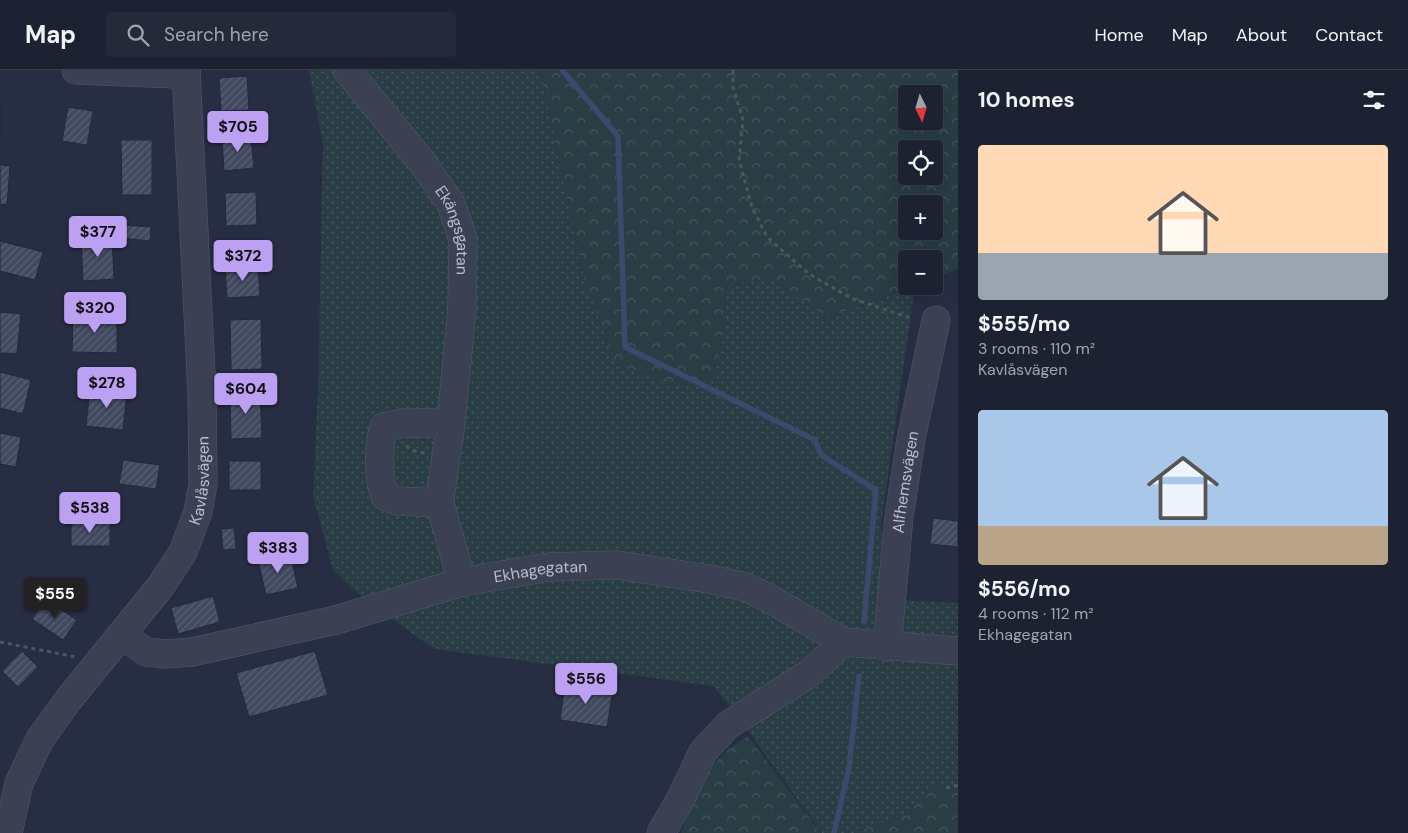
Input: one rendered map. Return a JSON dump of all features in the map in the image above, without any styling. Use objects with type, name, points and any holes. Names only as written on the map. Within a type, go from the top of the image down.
[{"type":"street","points":[[76,70],[175,74],[186,72]]},
{"type":"street","name":"Ekängsgatan","points":[[347,70],[422,162],[451,204],[463,239],[462,309],[451,423],[440,503],[462,582]]},
{"type":"street","name":"Kavlåsvägen","points":[[8,833],[20,783],[40,739],[69,699],[160,587],[183,552],[198,512],[204,484],[202,394],[186,72]]},
{"type":"street","name":"Alfhemsvägen","points":[[887,647],[899,518],[911,438],[936,320]]},
{"type":"street","points":[[440,503],[397,501],[385,496],[381,486],[381,436],[384,427],[394,424],[451,423]]},
{"type":"street","name":"Ekhagegatan","points":[[122,635],[146,652],[166,654],[192,652],[336,620],[462,582],[549,567],[617,566],[709,579],[746,587],[844,642],[958,652]]},
{"type":"street","points":[[661,833],[680,800],[703,752],[728,725],[807,675],[844,642]]},
{"type":"path","points":[[733,70],[733,88],[743,120],[739,160],[752,207],[767,237],[809,274],[851,298],[914,320],[936,320]]},
{"type":"path","points":[[0,642],[73,656],[79,659]]},
{"type":"path","points":[[946,788],[958,785]]},
{"type":"green space","points":[[309,70],[540,70],[585,282],[616,362],[671,386],[721,346],[728,283],[774,281],[828,318],[898,292],[898,295],[914,295],[881,524],[893,600],[958,603],[958,788],[932,787],[907,814],[854,833],[822,833],[735,713],[713,686],[434,649],[364,599],[333,570],[313,496],[318,389],[323,144]]},
{"type":"green space","points":[[540,70],[958,70],[958,269],[943,275],[943,250],[898,250],[898,291],[828,318],[774,281],[728,283],[721,346],[711,384],[671,386],[616,363],[585,282]]},
{"type":"green space","points":[[748,736],[821,833],[681,833],[689,810],[705,777],[720,757]]},
{"type":"green space","points":[[932,787],[958,788],[958,833],[854,833],[907,814]]},
{"type":"building","points":[[247,76],[249,110],[221,111],[219,78]]},
{"type":"building","points":[[0,101],[1,141],[0,141]]},
{"type":"building","points":[[68,107],[93,111],[87,145],[62,141]]},
{"type":"building","points":[[251,136],[254,168],[224,171],[222,138]]},
{"type":"building","points":[[121,140],[152,140],[152,195],[122,195]]},
{"type":"building","points":[[0,165],[10,166],[7,205],[0,204]]},
{"type":"building","points":[[256,192],[257,225],[226,226],[225,193]]},
{"type":"building","points":[[123,225],[151,227],[150,241],[121,238]]},
{"type":"building","points":[[112,234],[114,279],[83,281],[81,236]]},
{"type":"building","points":[[0,241],[43,252],[35,280],[0,271]]},
{"type":"building","points":[[258,266],[260,296],[227,298],[225,268]]},
{"type":"building","points":[[0,312],[21,314],[17,354],[0,353]]},
{"type":"building","points":[[73,314],[117,315],[117,353],[72,352]]},
{"type":"building","points":[[261,319],[262,369],[231,370],[230,320]]},
{"type":"building","points":[[0,372],[31,380],[23,414],[0,408]]},
{"type":"building","points":[[90,389],[127,392],[123,430],[86,426]]},
{"type":"building","points":[[260,390],[262,438],[231,439],[230,391]]},
{"type":"building","points":[[0,433],[21,437],[16,467],[0,464]]},
{"type":"building","points":[[123,460],[160,465],[156,489],[119,484]]},
{"type":"building","points":[[229,461],[261,461],[261,490],[229,490]]},
{"type":"building","points":[[933,518],[958,521],[958,547],[930,544]]},
{"type":"building","points":[[71,522],[110,522],[110,546],[71,546]]},
{"type":"building","points":[[234,528],[236,549],[223,550],[221,529]]},
{"type":"building","points":[[290,553],[298,588],[266,595],[258,560]]},
{"type":"building","points":[[213,596],[220,622],[178,634],[171,608]]},
{"type":"building","points":[[46,600],[77,620],[63,640],[32,619]]},
{"type":"building","points":[[22,651],[38,667],[18,687],[2,671]]},
{"type":"building","points":[[315,651],[328,695],[249,717],[236,673]]},
{"type":"building","points":[[565,684],[613,690],[607,727],[560,720]]},
{"type":"waterway","points":[[562,70],[618,136],[625,347],[815,440],[821,455],[876,490],[864,622]]},
{"type":"waterway","points":[[834,833],[849,768],[859,676]]}]
